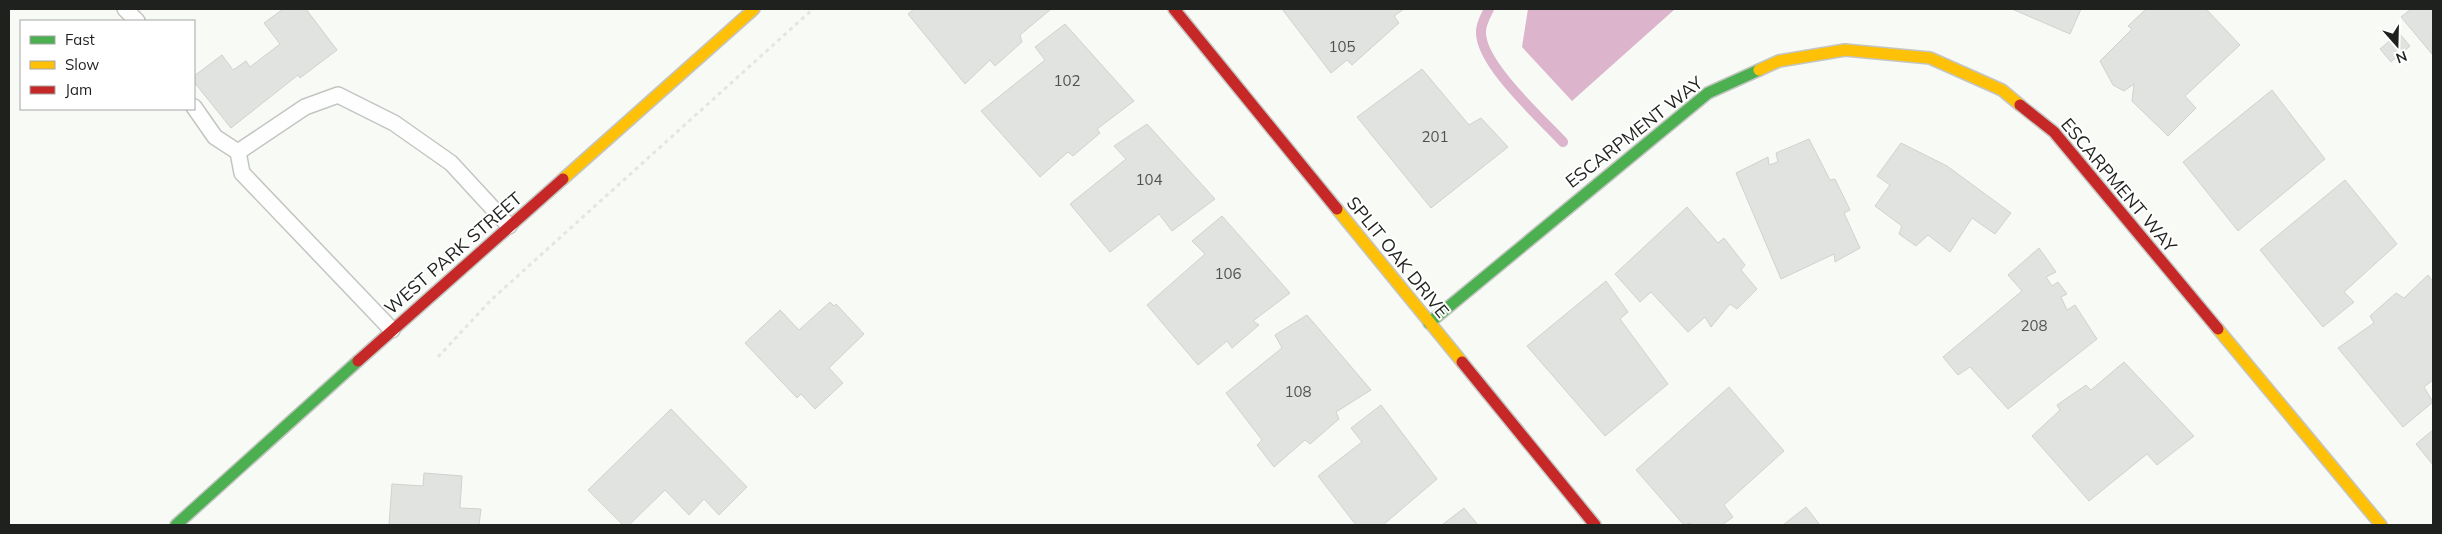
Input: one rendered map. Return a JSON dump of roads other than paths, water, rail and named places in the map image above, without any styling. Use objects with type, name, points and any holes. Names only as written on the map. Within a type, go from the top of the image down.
[{"type":"street","name":"WEST PARK STREET","points":[[176,525],[392,330],[754,9]]},
{"type":"street","name":"SPLIT OAK DRIVE","points":[[1174,9],[1595,525]]},
{"type":"street","name":"ESCARPMENT WAY","points":[[1429,323],[1708,93],[1780,60],[1845,50],[1930,58],[2002,90],[2054,132],[2381,525]]},
{"type":"lane","points":[[126,9],[136,20]]},
{"type":"lane","points":[[238,152],[305,107],[338,95],[394,123],[451,163],[509,226]]},
{"type":"lane","points":[[195,108],[215,137],[238,152],[242,173],[392,330]]},
{"type":"waterway","points":[[1489,9],[1481,31],[1483,44],[1490,58],[1513,90],[1563,142]]}]
